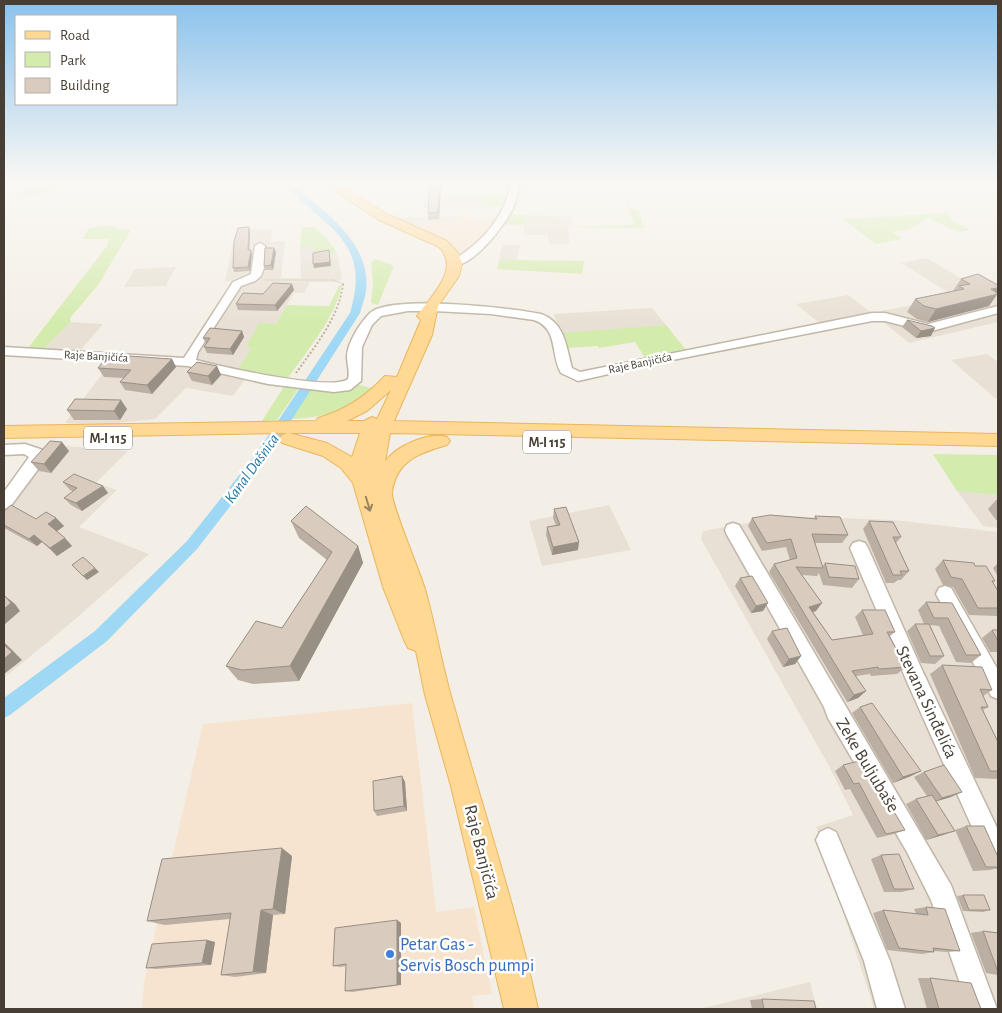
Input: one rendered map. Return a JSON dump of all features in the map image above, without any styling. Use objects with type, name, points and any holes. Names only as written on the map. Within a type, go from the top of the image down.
[{"type":"main road","points":[[414,231],[443,244],[452,253],[455,263],[452,276],[432,307],[424,335],[394,387],[362,455],[362,481],[394,587],[438,696]]},
{"type":"main road","points":[[289,433],[347,415],[394,387]]},
{"type":"main road","points":[[394,387],[400,404],[411,416],[444,435]]},
{"type":"main road","name":"M-I 115","points":[[4,432],[54,432],[132,438],[250,433],[374,433],[637,441],[715,436],[998,440]]},
{"type":"main road","points":[[289,433],[339,455],[354,469],[362,481]]},
{"type":"main road","points":[[374,433],[376,462],[382,494],[414,589],[438,696]]},
{"type":"main road","points":[[382,494],[388,471],[400,455],[444,435]]},
{"type":"main road","name":"Raje Banjičića","points":[[438,696],[465,786],[521,1009]]},
{"type":"street","points":[[455,263],[466,257],[491,231]]},
{"type":"street","points":[[189,362],[192,352],[237,284],[253,280],[257,276],[260,246]]},
{"type":"street","name":"Raje Banjičića","points":[[4,351],[189,362],[291,383],[345,388],[354,382],[356,376],[354,351],[371,318],[379,311],[392,307],[432,307],[514,313],[546,319],[554,326],[566,370],[578,377],[667,357],[872,317],[885,317],[928,328],[998,310]]},
{"type":"street","points":[[4,450],[25,449],[38,454],[34,464],[4,503]]},
{"type":"street","name":"Zeke Buljubaše","points":[[733,530],[834,705],[834,711],[915,844],[942,894],[983,1009]]},
{"type":"street","name":"Stevana Sinđelića","points":[[859,548],[915,677],[998,856]]},
{"type":"street","points":[[945,594],[998,689]]},
{"type":"street","points":[[828,840],[877,960],[891,1009]]},
{"type":"path","points":[[253,280],[334,280],[344,284],[340,303],[291,383]]},
{"type":"shaded area","points":[[236,231],[272,231],[270,242],[285,241],[281,278],[301,278],[300,248],[314,248],[315,260],[327,254],[337,253],[342,278],[338,282],[310,282],[304,293],[294,293],[276,324],[247,347],[252,348],[238,369],[197,361],[196,353],[235,282],[225,281]]},
{"type":"shaded area","points":[[428,231],[486,231],[466,253],[459,252],[438,235]]},
{"type":"shaded area","points":[[524,231],[569,231],[570,244],[549,244],[548,235],[524,235]]},
{"type":"shaded area","points":[[502,245],[520,245],[516,261],[499,260]]},
{"type":"shaded area","points":[[927,258],[980,290],[989,289],[998,294],[998,322],[909,343],[881,320],[822,325],[796,304],[848,295],[872,313],[951,297],[949,293],[901,263]]},
{"type":"shaded area","points":[[176,267],[166,286],[124,287],[135,269]]},
{"type":"shaded area","points":[[652,308],[666,325],[566,334],[559,333],[554,314]]},
{"type":"shaded area","points":[[71,322],[103,324],[79,352],[44,349]]},
{"type":"shaded area","points":[[987,354],[998,362],[998,398],[995,398],[951,360]]},
{"type":"shaded area","points":[[115,357],[174,362],[246,378],[233,396],[186,388],[155,419],[107,424],[65,423]]},
{"type":"shaded area","points":[[55,445],[128,451],[96,483],[117,490],[79,527],[149,554],[72,622],[4,678],[4,509]]},
{"type":"shaded area","points":[[957,491],[998,495],[998,528],[983,526]]},
{"type":"shaded area","points":[[609,505],[631,550],[542,566],[529,521]]},
{"type":"shaded area","points":[[784,516],[894,520],[998,532],[998,1009],[874,1009],[816,827],[853,815],[829,766],[701,539],[703,531]]},
{"type":"shaded area","points":[[412,703],[436,912],[474,907],[492,994],[472,996],[474,1009],[142,1009],[144,983],[203,724]]},
{"type":"shaded area","points":[[810,982],[817,1009],[699,1009]]},
{"type":"green space","points":[[87,231],[130,231],[98,285],[70,318],[71,322],[44,349],[28,348],[107,246],[109,239],[83,239]]},
{"type":"green space","points":[[302,231],[319,231],[337,253],[327,254],[315,261],[314,248],[300,248]]},
{"type":"green space","points":[[859,231],[896,231],[892,232],[902,239],[876,244]]},
{"type":"green space","points":[[375,259],[392,265],[393,268],[378,305],[371,303],[373,283],[371,263]]},
{"type":"green space","points":[[499,260],[584,261],[582,274],[497,269]]},
{"type":"green space","points":[[342,285],[327,322],[288,378],[238,369],[252,348],[246,347],[259,323],[276,324],[287,305],[329,306],[339,286]]},
{"type":"green space","points":[[666,325],[687,351],[645,358],[635,342],[599,348],[598,346],[567,348],[563,333]]},
{"type":"green space","points":[[355,384],[372,388],[345,408],[335,412],[313,417],[290,419],[312,387]]},
{"type":"green space","points":[[285,385],[299,388],[277,420],[262,421]]},
{"type":"green space","points":[[933,454],[998,455],[998,495],[957,491]]},
{"type":"building","points":[[237,231],[249,231],[248,250],[251,250],[248,267],[233,268],[234,242]]},
{"type":"building","points":[[265,248],[274,248],[271,265],[264,266]]},
{"type":"building","points":[[329,250],[330,262],[313,264],[313,253]]},
{"type":"building","points":[[978,274],[998,285],[998,288],[991,289],[998,294],[936,309],[924,306],[915,299],[964,289],[959,286],[970,284],[961,279]]},
{"type":"building","points":[[273,283],[292,284],[275,305],[236,304],[243,293],[263,294]]},
{"type":"building","points":[[907,320],[932,326],[935,328],[921,331]]},
{"type":"building","points":[[210,328],[242,331],[230,349],[204,347],[210,338],[203,338]]},
{"type":"building","points":[[129,356],[172,359],[147,385],[120,382],[131,370],[98,368],[107,357],[127,358]]},
{"type":"building","points":[[197,362],[217,366],[208,376],[187,372]]},
{"type":"building","points":[[75,399],[121,400],[114,411],[67,410]]},
{"type":"building","points":[[50,441],[62,442],[44,464],[31,462]]},
{"type":"building","points":[[74,474],[103,486],[76,503],[64,498],[77,488],[63,482]]},
{"type":"building","points":[[11,505],[36,519],[46,512],[56,518],[48,524],[65,538],[50,548],[34,535],[29,539],[4,525],[4,511]]},
{"type":"building","points":[[306,506],[358,546],[290,666],[242,670],[226,666],[256,621],[282,628],[332,552],[291,521]]},
{"type":"building","points":[[566,507],[579,542],[553,547],[547,527],[560,525],[554,509]]},
{"type":"building","points":[[770,515],[817,519],[815,516],[840,517],[848,535],[812,534],[823,568],[796,567],[822,603],[809,607],[832,640],[873,634],[862,610],[885,610],[895,632],[887,632],[906,667],[879,669],[878,667],[852,671],[866,691],[854,695],[774,564],[797,558],[791,539],[767,543],[752,518]]},
{"type":"building","points":[[869,521],[893,522],[901,537],[893,537],[909,571],[900,571],[902,575],[893,575]]},
{"type":"building","points":[[83,557],[95,568],[83,576],[72,565]]},
{"type":"building","points":[[943,560],[974,563],[975,566],[986,566],[995,581],[992,581],[998,591],[998,608],[978,608],[962,579],[951,577]]},
{"type":"building","points":[[825,563],[855,566],[859,579],[829,577]]},
{"type":"building","points":[[752,576],[768,603],[756,606],[740,578]]},
{"type":"building","points":[[4,597],[11,603],[4,609]]},
{"type":"building","points":[[926,602],[952,603],[981,655],[966,655],[948,618],[934,618]]},
{"type":"building","points":[[915,624],[929,624],[944,656],[930,656]]},
{"type":"building","points":[[787,628],[801,656],[789,659],[772,631]]},
{"type":"building","points":[[992,630],[998,630],[998,641]]},
{"type":"building","points":[[4,645],[12,652],[4,659]]},
{"type":"building","points":[[942,665],[982,667],[992,690],[980,689],[988,707],[981,707],[998,742],[998,771],[990,771]]},
{"type":"building","points":[[872,703],[921,771],[903,777],[860,707]]},
{"type":"building","points":[[863,760],[905,830],[886,834],[859,783],[854,784],[843,765]]},
{"type":"building","points":[[944,765],[962,792],[942,798],[924,772]]},
{"type":"building","points":[[402,776],[404,806],[374,811],[373,781]]},
{"type":"building","points":[[932,795],[955,831],[938,835],[916,799]]},
{"type":"building","points":[[966,826],[984,826],[998,857],[998,867],[986,867]]},
{"type":"building","points":[[282,848],[273,909],[261,910],[253,972],[221,975],[231,913],[147,921],[162,859]]},
{"type":"building","points":[[899,854],[914,889],[894,889],[881,855]]},
{"type":"building","points":[[963,895],[984,895],[990,910],[969,910]]},
{"type":"building","points":[[926,907],[945,909],[960,951],[933,948],[934,952],[899,948],[883,910],[928,915]]},
{"type":"building","points":[[397,920],[397,985],[345,991],[346,964],[333,966],[335,928]]},
{"type":"building","points":[[983,931],[998,933],[998,972]]},
{"type":"building","points":[[207,940],[202,963],[146,968],[152,944]]},
{"type":"building","points":[[930,978],[971,983],[981,1009],[939,1009]]},
{"type":"building","points":[[762,999],[814,1001],[816,1009],[764,1009]]},
{"type":"waterway","name":"Kanal Dašnica","points":[[4,709],[101,636],[192,545],[261,457],[355,313],[361,291],[361,272],[356,254],[340,231]]},
{"type":"place","name":"Petar Gas - Servis Bosch pumpi","points":[[390,954]]}]
